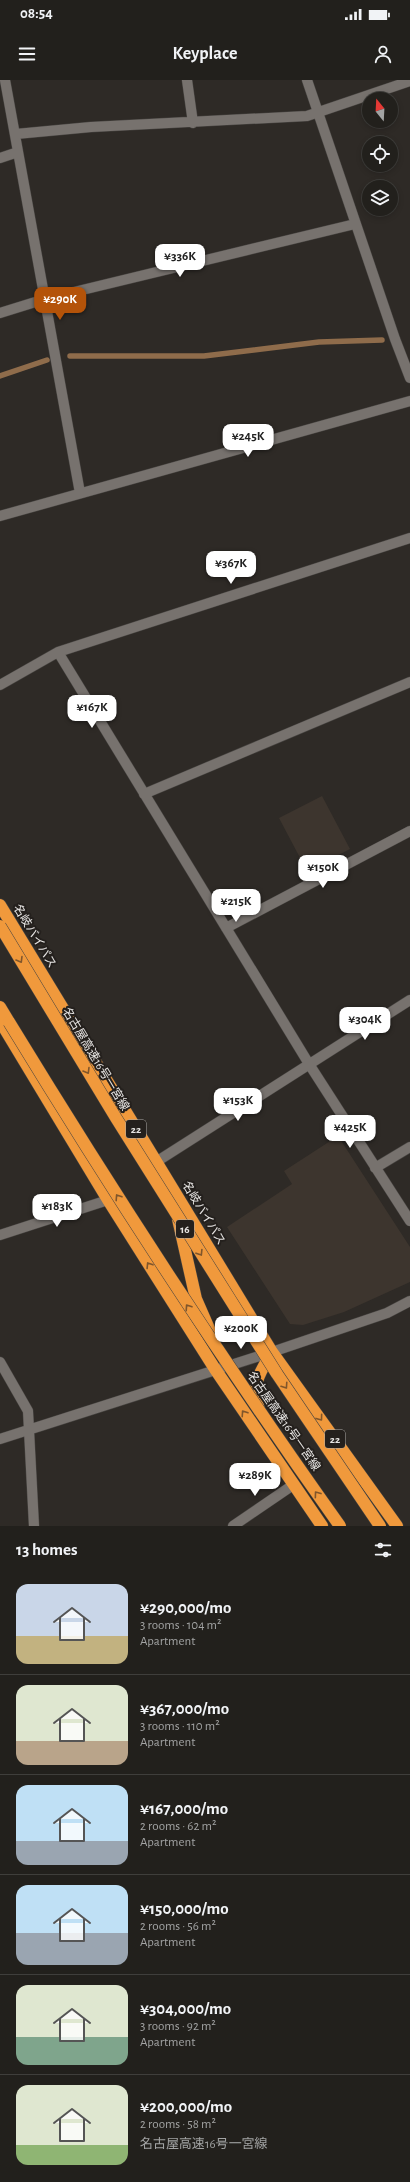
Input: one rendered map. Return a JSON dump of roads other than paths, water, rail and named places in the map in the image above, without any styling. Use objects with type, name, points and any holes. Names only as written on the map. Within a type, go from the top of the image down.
[{"type":"highway","name":"名岐バイパス","points":[[0,906],[272,1352],[397,1526]]},
{"type":"highway","name":"名古屋高速16号一宮線","points":[[0,926],[116,1118],[272,1367],[380,1526]]},
{"type":"highway","name":"名古屋高速16号一宮線","points":[[0,1007],[79,1138],[186,1304],[340,1526]]},
{"type":"highway","points":[[1,1024],[108,1200],[215,1369],[322,1526]]},
{"type":"highway","points":[[156,1162],[175,1206],[196,1299],[216,1343],[215,1369]]},
{"type":"highway","points":[[272,1352],[259,1373],[255,1385],[256,1400],[273,1456]]},
{"type":"street","points":[[5,80],[80,493]]},
{"type":"street","points":[[187,80],[193,123]]},
{"type":"street","points":[[307,80],[355,224],[410,378]]},
{"type":"street","points":[[16,134],[91,127],[308,116],[410,81]]},
{"type":"street","points":[[0,158],[18,152]]},
{"type":"street","points":[[0,313],[45,299],[355,224]]},
{"type":"street","points":[[0,516],[410,401]]},
{"type":"street","points":[[0,685],[58,652],[410,538]]},
{"type":"street","points":[[58,652],[309,1064],[410,1221]]},
{"type":"street","points":[[144,794],[410,682]]},
{"type":"street","points":[[226,928],[410,831]]},
{"type":"street","points":[[156,1162],[410,1000]]},
{"type":"street","points":[[375,1168],[410,1147]]},
{"type":"street","points":[[0,1235],[108,1200]]},
{"type":"street","points":[[0,1439],[272,1352],[387,1313],[410,1301]]},
{"type":"street","points":[[0,1362],[28,1411],[31,1430],[34,1526]]},
{"type":"street","points":[[233,1526],[293,1485]]},
{"type":"waterway","points":[[70,356],[204,356],[319,342],[382,340]]},
{"type":"waterway","points":[[0,376],[47,360]]}]
